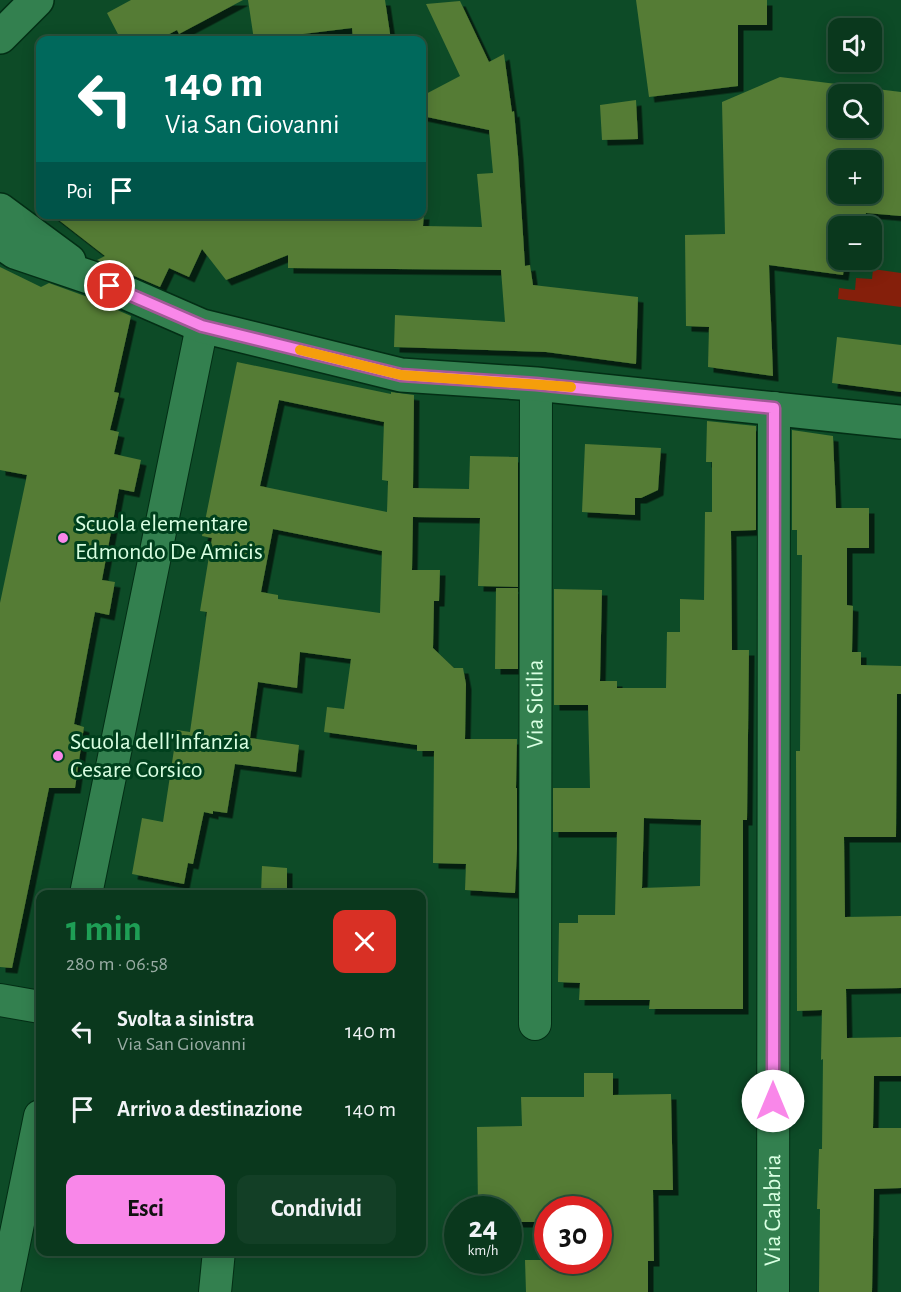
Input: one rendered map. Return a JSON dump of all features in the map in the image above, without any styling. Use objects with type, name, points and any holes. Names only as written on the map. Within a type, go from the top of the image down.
[{"type":"street","points":[[0,37],[37,0]]},
{"type":"street","points":[[0,210],[92,279]]},
{"type":"street","points":[[0,242],[15,252],[92,279],[202,326],[401,375],[536,384],[901,422]]},
{"type":"street","points":[[87,890],[202,326]]},
{"type":"street","name":"Via Sicilia","points":[[535,1024],[536,384]]},
{"type":"street","name":"Via Calabria","points":[[773,1292],[774,408]]},
{"type":"street","points":[[0,1000],[36,1006]]},
{"type":"street","points":[[4,1292],[36,1136]]},
{"type":"street","points":[[215,1292],[219,1256]]},
{"type":"shaded area","points":[[873,270],[901,273],[901,307],[838,299],[839,288],[855,290],[856,278],[872,279]]},
{"type":"building","points":[[131,0],[243,0],[179,34],[177,30],[166,36],[119,36],[107,13]]},
{"type":"building","points":[[248,0],[385,0],[390,36],[353,36],[352,28],[287,36],[253,36]]},
{"type":"building","points":[[636,0],[767,0],[767,25],[738,25],[738,86],[649,97]]},
{"type":"building","points":[[460,1],[489,62],[504,54],[512,112],[514,111],[525,266],[530,265],[533,285],[638,297],[636,364],[546,352],[394,347],[395,315],[505,322],[501,270],[288,268],[288,255],[226,280],[202,249],[189,277],[169,268],[160,287],[97,260],[105,256],[57,219],[424,219],[423,226],[482,227],[477,174],[493,173],[489,130],[426,117],[426,94],[460,76],[426,4]]},
{"type":"building","points":[[780,77],[836,84],[828,84],[828,138],[882,138],[882,90],[901,92],[901,216],[866,213],[866,216],[828,216],[828,270],[844,270],[843,275],[769,265],[773,376],[708,367],[709,327],[686,326],[685,235],[725,234],[722,102]]},
{"type":"building","points":[[636,100],[638,139],[602,140],[600,105]]},
{"type":"building","points":[[0,267],[41,287],[49,283],[131,316],[114,392],[119,393],[110,430],[119,432],[114,454],[141,460],[134,492],[119,489],[102,580],[115,582],[109,615],[95,612],[74,724],[84,727],[75,788],[49,788],[12,968],[0,967],[0,603],[27,475],[0,470]]},
{"type":"building","points":[[837,337],[901,345],[901,392],[832,383]]},
{"type":"building","points":[[237,362],[391,394],[391,392],[414,395],[413,488],[469,489],[470,456],[518,457],[518,587],[478,586],[480,518],[413,517],[412,570],[440,570],[439,601],[434,601],[433,648],[454,668],[463,668],[466,684],[465,739],[517,739],[515,893],[465,890],[466,864],[433,863],[434,751],[417,751],[417,745],[324,732],[327,707],[344,709],[351,659],[300,652],[297,688],[258,682],[250,738],[299,745],[296,772],[235,764],[227,813],[204,812],[193,864],[188,863],[184,884],[132,874],[142,818],[163,822],[177,730],[190,732],[207,612],[200,611],[212,538],[202,536]],"holes":[[[279,400],[384,422],[382,480],[388,481],[387,512],[260,486]],[[273,529],[382,551],[380,613],[278,599],[278,595],[261,592]]]},
{"type":"building","points":[[707,421],[756,426],[756,530],[731,531],[732,650],[749,650],[747,820],[743,820],[743,1009],[649,1009],[650,1000],[579,1000],[580,983],[558,982],[559,923],[578,923],[578,915],[615,915],[617,832],[553,832],[553,788],[590,788],[588,705],[554,705],[554,589],[602,590],[600,681],[617,681],[617,688],[666,688],[667,632],[680,632],[680,599],[704,600],[705,512],[712,512],[712,462],[706,462]],"holes":[[[644,818],[701,820],[700,886],[642,888]]]},
{"type":"building","points":[[792,430],[833,436],[836,508],[869,508],[869,548],[847,548],[847,605],[853,606],[852,652],[861,652],[861,665],[901,666],[901,694],[897,694],[896,837],[844,837],[845,917],[901,916],[901,988],[846,989],[847,1038],[901,1037],[901,1076],[874,1076],[873,1128],[901,1128],[901,1188],[874,1189],[872,1292],[819,1292],[820,1209],[817,1209],[819,1149],[822,1149],[822,1010],[797,1011],[796,751],[800,751],[802,555],[797,555],[797,530],[792,530]]},
{"type":"building","points":[[585,444],[661,448],[658,490],[641,498],[635,498],[635,515],[582,512]]},
{"type":"building","points":[[496,588],[518,588],[518,669],[495,669]]},
{"type":"building","points":[[262,866],[287,868],[287,890],[261,890]]},
{"type":"building","points":[[584,1073],[613,1073],[613,1095],[671,1094],[673,1190],[653,1190],[654,1261],[648,1261],[648,1292],[526,1292],[525,1260],[534,1260],[534,1274],[612,1274],[612,1196],[534,1196],[534,1222],[522,1222],[522,1196],[478,1196],[477,1127],[522,1126],[521,1097],[584,1097]]},
{"type":"slow traffic","points":[[300,350],[401,375],[571,387]]},
{"type":"place","name":"Scuola elementare Edmondo De Amicis","points":[[63,538]]},
{"type":"place","name":"Scuola dell'Infanzia Cesare Corsico","points":[[58,756]]},
{"type":"route","points":[[110,286],[202,326],[401,375],[536,384],[774,408],[773,1101]]}]
